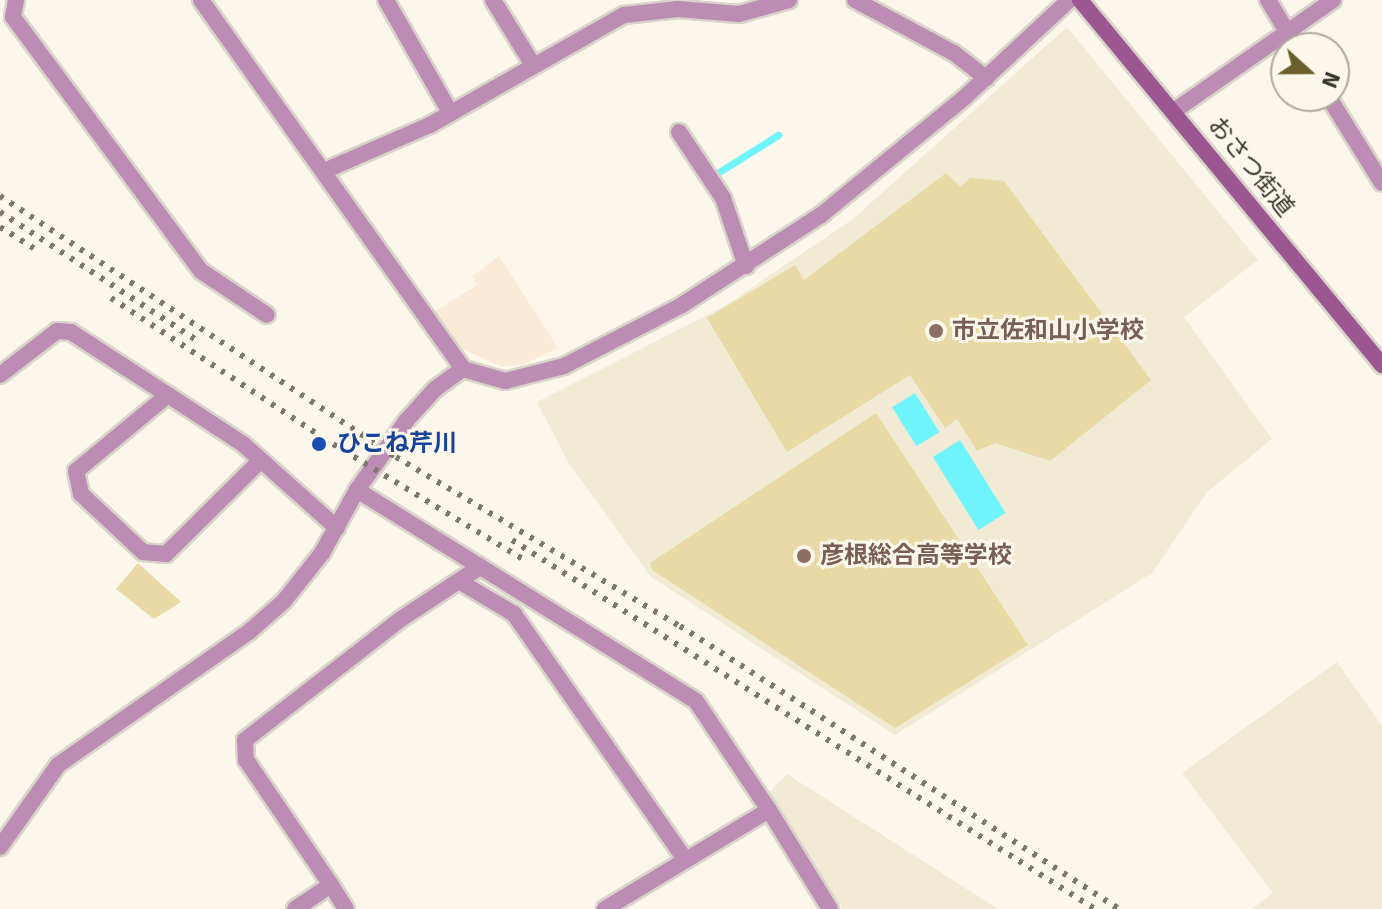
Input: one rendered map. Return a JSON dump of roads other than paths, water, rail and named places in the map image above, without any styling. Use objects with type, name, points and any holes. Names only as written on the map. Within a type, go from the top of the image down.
[{"type":"street","points":[[16,0],[13,17],[201,271],[267,315]]},
{"type":"street","points":[[201,0],[463,369],[505,381],[564,366],[746,266],[867,182],[1069,0]]},
{"type":"street","points":[[386,0],[450,112]]},
{"type":"street","points":[[493,0],[533,65]]},
{"type":"street","points":[[324,171],[450,112],[624,15],[678,9],[739,14],[789,0]]},
{"type":"street","points":[[855,0],[954,53],[986,78]]},
{"type":"street","name":"おさつ街道","points":[[1080,0],[1380,360]]},
{"type":"street","points":[[1268,0],[1287,32],[1333,0]]},
{"type":"street","points":[[1174,111],[1270,44]]},
{"type":"street","points":[[1338,112],[1382,183]]},
{"type":"street","points":[[679,132],[723,198],[746,266]]},
{"type":"street","points":[[0,375],[57,331],[71,332],[243,444],[337,528]]},
{"type":"street","points":[[0,847],[58,765],[250,631],[307,574],[357,490],[435,389],[463,369]]},
{"type":"street","points":[[168,395],[76,471],[81,494],[143,552],[166,554],[260,461]]},
{"type":"street","points":[[357,490],[696,701],[830,909]]},
{"type":"street","points":[[346,909],[246,760],[245,740],[401,619],[462,583],[480,567]]},
{"type":"street","points":[[462,583],[514,614],[684,858]]},
{"type":"street","points":[[605,909],[684,858],[769,810]]},
{"type":"street","points":[[295,909],[331,885]]},
{"type":"water","points":[[915,393],[939,432],[916,446],[892,407]]},
{"type":"water","points":[[960,440],[1006,513],[978,530],[933,457]]},
{"type":"waterway","points":[[719,172],[778,135]]},
{"type":"railway","points":[[0,196],[396,457],[680,626],[1119,909]]},
{"type":"railway","points":[[0,212],[198,341]]},
{"type":"railway","points":[[0,227],[34,248]]},
{"type":"railway","points":[[111,298],[323,438],[523,559]]},
{"type":"railway","points":[[512,540],[1095,909]]},
{"type":"place","name":"市立佐和山小学校","points":[[936,331]]},
{"type":"place","name":"ひこね芹川","points":[[319,444]]},
{"type":"place","name":"彦根総合高等学校","points":[[804,556]]}]
